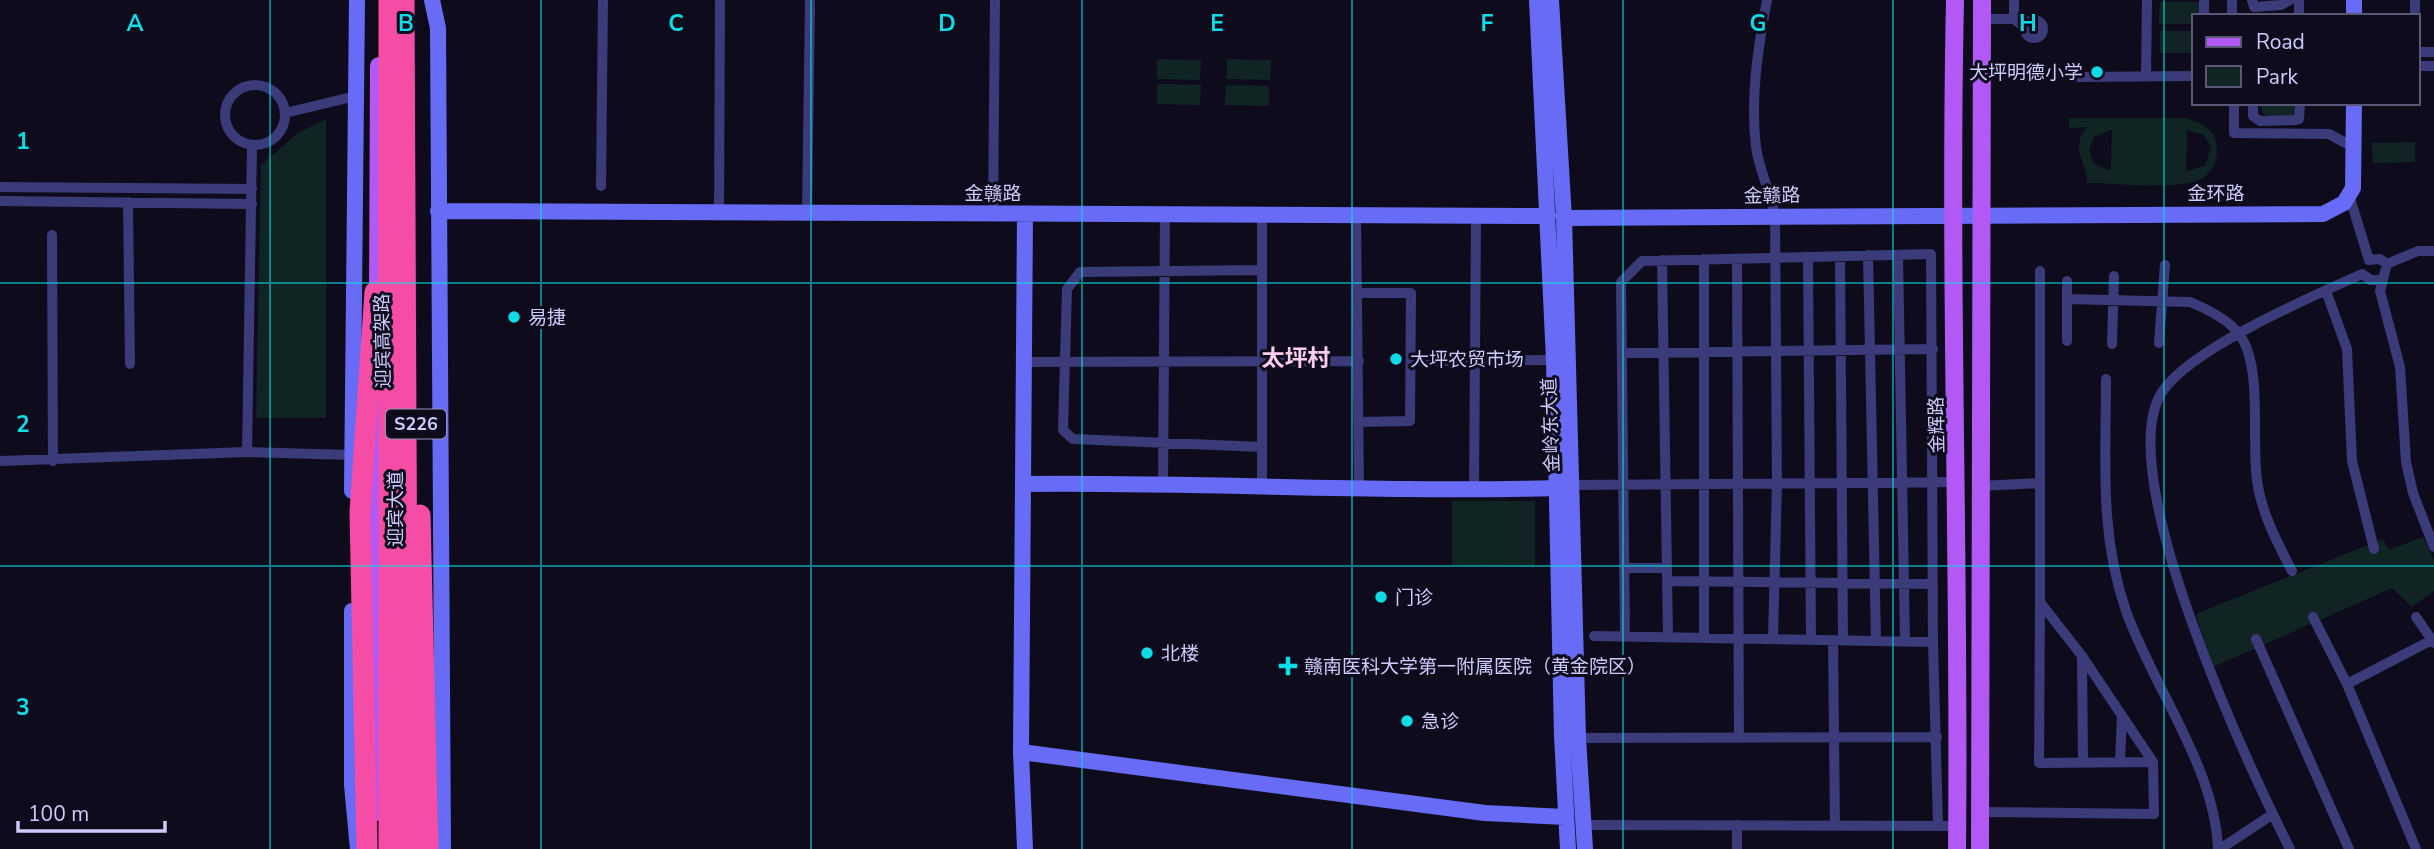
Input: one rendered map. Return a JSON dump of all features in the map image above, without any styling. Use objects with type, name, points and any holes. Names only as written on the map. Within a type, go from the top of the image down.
[{"type":"highway","name":"迎宾高架路","points":[[389,0],[389,849]]},
{"type":"highway","name":"迎宾高架路","points":[[404,0],[408,849]]},
{"type":"highway","points":[[367,849],[360,512],[382,215],[388,28]]},
{"type":"highway","points":[[403,215],[421,538],[428,849]]},
{"type":"main road","name":"迎宾大道","points":[[376,849],[379,0]]},
{"type":"main road","name":"迎宾大道","points":[[414,0],[417,849]]},
{"type":"main road","name":"金辉路","points":[[1955,0],[1953,214],[1958,482],[1957,849]]},
{"type":"main road","points":[[1980,849],[1982,0]]},
{"type":"street","points":[[357,0],[352,455],[352,785],[358,849]]},
{"type":"street","points":[[432,0],[438,28],[438,211],[443,442],[443,849]]},
{"type":"street","points":[[601,187],[603,0]]},
{"type":"street","points":[[719,212],[720,0]]},
{"type":"street","points":[[807,213],[810,0]]},
{"type":"street","points":[[993,214],[995,0]]},
{"type":"street","name":"金岭东大道","points":[[1536,0],[1556,217],[1573,485],[1578,738],[1585,849]]},
{"type":"street","name":"金岭东大道","points":[[1550,0],[1556,217],[1556,488],[1568,849]]},
{"type":"street","points":[[1767,0],[1758,48],[1754,116],[1756,151],[1771,192],[1775,216],[1777,482],[1773,639]]},
{"type":"street","points":[[2014,0],[2014,19]]},
{"type":"street","points":[[2146,76],[2147,0]]},
{"type":"street","points":[[2253,8],[2281,5],[2290,0]]},
{"type":"street","points":[[1981,19],[2014,19],[2025,28]]},
{"type":"street","points":[[2078,77],[2192,76]]},
{"type":"street","points":[[262,85],[278,95],[285,113],[280,133],[263,145],[252,146],[241,143],[226,126],[224,115],[232,94],[241,87],[262,85]]},
{"type":"street","points":[[285,113],[356,96]]},
{"type":"street","points":[[2234,105],[2234,133],[2329,134],[2353,147]]},
{"type":"street","points":[[2253,105],[2253,116],[2260,121],[2299,119],[2300,105]]},
{"type":"street","points":[[2354,105],[2353,188],[2350,198],[2370,260]]},
{"type":"street","points":[[247,453],[252,146]]},
{"type":"street","points":[[0,187],[252,188]]},
{"type":"street","name":"金环路","points":[[1981,214],[2323,214],[2332,212],[2350,198]]},
{"type":"street","points":[[0,201],[252,204]]},
{"type":"street","points":[[128,202],[130,364]]},
{"type":"street","name":"金赣路","points":[[438,211],[1556,217],[1981,214]]},
{"type":"street","points":[[1025,214],[1021,752],[1025,849]]},
{"type":"street","points":[[1163,483],[1165,214]]},
{"type":"street","points":[[1262,215],[1262,485]]},
{"type":"street","points":[[1356,215],[1359,293],[1359,488]]},
{"type":"street","points":[[1474,490],[1476,216]]},
{"type":"street","points":[[52,235],[53,461]]},
{"type":"street","points":[[2387,264],[2418,251],[2434,251]]},
{"type":"street","points":[[1625,636],[1620,282],[1642,261],[1931,254],[1933,642],[1938,825]]},
{"type":"street","points":[[1868,255],[1876,641]]},
{"type":"street","points":[[1898,255],[1905,641]]},
{"type":"street","points":[[1835,825],[1833,737],[1843,583],[1840,256]]},
{"type":"street","points":[[1808,257],[1811,640]]},
{"type":"street","points":[[1704,259],[1704,638]]},
{"type":"street","points":[[1737,259],[1739,738]]},
{"type":"street","points":[[2362,274],[2362,268],[2370,260],[2380,259],[2387,264]]},
{"type":"street","points":[[1662,260],[1668,637]]},
{"type":"street","points":[[2387,264],[2380,291],[2400,367],[2406,462],[2413,493],[2434,547]]},
{"type":"street","points":[[2159,343],[2165,265]]},
{"type":"street","points":[[1262,270],[1080,272],[1067,289],[1063,430],[1073,439],[1262,447]]},
{"type":"street","points":[[2040,271],[2039,763],[2153,762]]},
{"type":"street","points":[[2362,274],[2371,280],[2383,280]]},
{"type":"street","points":[[2290,849],[2233,729],[2197,639],[2162,525],[2151,433],[2162,392],[2181,372],[2239,335],[2362,274]]},
{"type":"street","points":[[2112,344],[2114,276]]},
{"type":"street","points":[[2067,281],[2067,341]]},
{"type":"street","points":[[2326,291],[2347,349],[2352,461],[2374,549]]},
{"type":"street","points":[[1359,293],[1410,293],[1412,361],[1410,421],[1359,422]]},
{"type":"street","points":[[2067,299],[2190,302],[2209,310],[2239,335],[2251,369],[2257,481],[2264,509],[2292,570]]},
{"type":"street","points":[[1622,353],[1933,349]]},
{"type":"street","points":[[1412,361],[1554,360]]},
{"type":"street","points":[[1024,362],[1359,361]]},
{"type":"street","points":[[2106,379],[2104,513],[2112,565],[2127,613],[2208,794],[2219,849],[2273,814]]},
{"type":"street","points":[[0,461],[247,453],[352,455]]},
{"type":"street","points":[[1573,485],[1665,482],[1958,482]]},
{"type":"street","points":[[1025,484],[1163,483],[1474,490],[1556,488]]},
{"type":"street","points":[[1980,486],[2040,483]]},
{"type":"street","points":[[1624,568],[1667,568]]},
{"type":"street","points":[[1667,581],[1933,584]]},
{"type":"street","points":[[1980,812],[2154,814],[2153,762],[2082,656],[2040,602]]},
{"type":"street","points":[[2314,617],[2347,684],[2416,849]]},
{"type":"street","points":[[2347,684],[2433,641],[2416,617]]},
{"type":"street","points":[[1594,636],[1933,642]]},
{"type":"street","points":[[2256,639],[2349,849]]},
{"type":"street","points":[[2082,656],[2083,762]]},
{"type":"street","points":[[2120,762],[2122,715]]},
{"type":"street","points":[[1578,738],[1937,737]]},
{"type":"street","points":[[1021,752],[1485,813],[1565,817]]},
{"type":"street","points":[[1583,825],[1957,826]]},
{"type":"street","points":[[1737,825],[1737,849]]},
{"type":"green space","points":[[2160,2],[2200,2],[2200,14],[2192,14],[2192,24],[2159,24]]},
{"type":"green space","points":[[2160,31],[2192,31],[2192,53],[2160,53]]},
{"type":"green space","points":[[1157,59],[1201,60],[1200,80],[1157,79]]},
{"type":"green space","points":[[1227,59],[1271,60],[1270,80],[1226,79]]},
{"type":"green space","points":[[1157,84],[1201,85],[1200,105],[1157,104]]},
{"type":"green space","points":[[1226,85],[1269,86],[1269,106],[1225,105]]},
{"type":"green space","points":[[2261,105],[2294,105],[2294,116],[2267,116],[2262,112]]},
{"type":"green space","points":[[2069,118],[2186,118],[2204,125],[2213,134],[2217,149],[2215,163],[2201,179],[2182,184],[2087,183],[2079,142],[2087,127],[2069,128]],"holes":[[[2112,130],[2111,171],[2094,164],[2089,150],[2094,137]],[[2187,130],[2204,135],[2211,148],[2205,166],[2186,171]]]},
{"type":"green space","points":[[326,119],[326,418],[256,418],[261,165],[298,133]]},
{"type":"green space","points":[[2415,142],[2415,162],[2373,163],[2372,143]]},
{"type":"green space","points":[[1452,501],[1535,501],[1535,567],[1452,565]]},
{"type":"green space","points":[[2423,537],[2434,560],[2434,591],[2412,607],[2392,588],[2213,667],[2196,614],[2383,539],[2389,550]]},
{"type":"place","name":"大坪明德小学","points":[[2097,72]]},
{"type":"place","name":"易捷","points":[[514,317]]},
{"type":"place","name":"大坪农贸市场","points":[[1396,359]]},
{"type":"place","name":"门诊","points":[[1381,597]]},
{"type":"place","name":"北楼","points":[[1147,653]]},
{"type":"place","name":"赣南医科大学第一附属医院（黄金院区）","points":[[1288,666]]},
{"type":"place","name":"急诊","points":[[1407,721]]},
{"type":"district","name":"太坪村","points":[[1296,358]]}]
